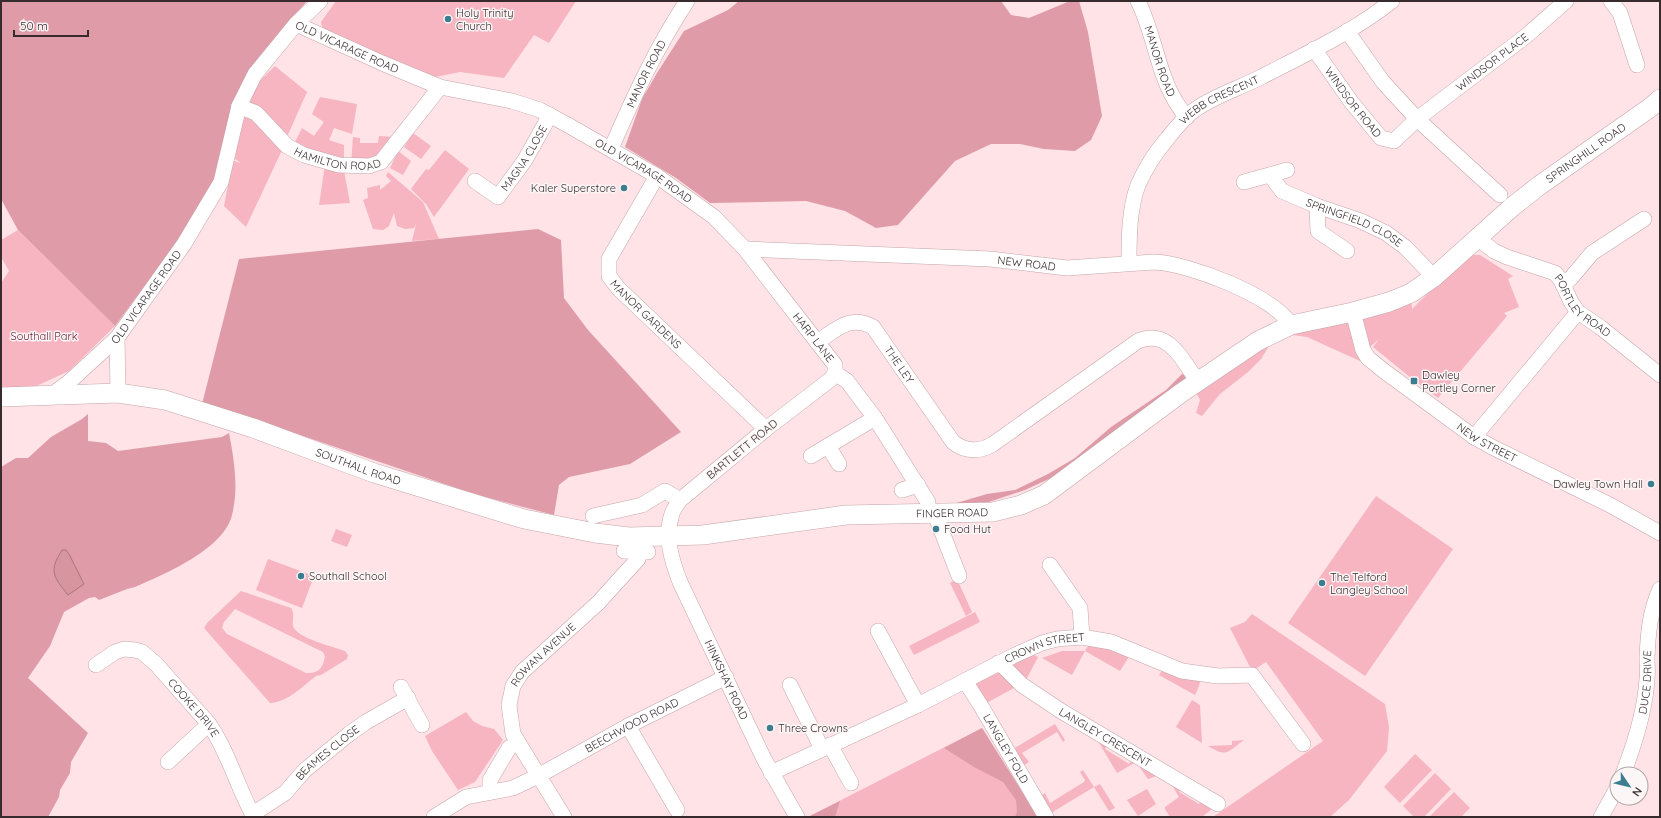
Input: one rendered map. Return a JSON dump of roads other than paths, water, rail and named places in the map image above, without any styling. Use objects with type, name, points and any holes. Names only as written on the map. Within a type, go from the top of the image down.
[{"type":"main road","name":"SPRINGHILL ROAD","points":[[1353,312],[1389,302],[1411,293],[1434,277],[1477,238],[1506,201],[1540,185],[1651,107],[1660,99]]},
{"type":"main road","name":"FINGER ROAD","points":[[668,537],[703,535],[846,515],[932,508],[993,512],[1021,505],[1044,494],[1198,382],[1258,341],[1291,325],[1353,312]]},
{"type":"main road","name":"SOUTHALL ROAD","points":[[1,397],[118,393],[165,400],[224,418],[374,472],[524,519],[589,532],[622,536],[668,537]]},
{"type":"street","points":[[296,24],[320,1]]},
{"type":"street","name":"MANOR ROAD","points":[[611,149],[636,91],[656,53],[687,1]]},
{"type":"street","name":"MANOR ROAD","points":[[1139,1],[1154,41],[1169,90],[1175,102],[1187,117]]},
{"type":"street","name":"WEBB CRESCENT","points":[[1129,263],[1131,219],[1137,186],[1157,151],[1170,134],[1187,117],[1211,100],[1260,77],[1347,31],[1392,1]]},
{"type":"street","name":"WINDSOR PLACE","points":[[1417,119],[1526,36],[1566,1]]},
{"type":"street","points":[[1611,1],[1620,13],[1637,65]]},
{"type":"street","name":"OLD VICARAGE ROAD","points":[[118,393],[117,338],[184,244],[221,182],[239,106],[255,74],[296,24],[382,64],[440,87],[512,101],[550,115],[657,176],[714,217],[745,249]]},
{"type":"street","points":[[1347,31],[1383,82],[1417,119],[1506,201]]},
{"type":"street","name":"WINDSOR ROAD","points":[[1314,49],[1352,103],[1381,138],[1394,141],[1417,119]]},
{"type":"street","name":"HAMILTON ROAD","points":[[239,106],[256,113],[287,146],[304,155],[339,165],[369,166],[381,162],[440,87]]},
{"type":"street","name":"MAGNA CLOSE","points":[[475,181],[498,197],[525,160],[550,115]]},
{"type":"street","points":[[1244,182],[1287,170]]},
{"type":"street","name":"SPRINGFIELD CLOSE","points":[[1270,175],[1282,191],[1316,206],[1362,221],[1386,233],[1406,247],[1434,277]]},
{"type":"street","name":"MANOR GARDENS","points":[[657,176],[609,259],[609,276],[618,288],[766,429]]},
{"type":"street","points":[[1316,206],[1318,231],[1347,251]]},
{"type":"street","points":[[1563,285],[1571,278],[1592,253],[1644,219]]},
{"type":"street","name":"PORTLEY ROAD","points":[[1477,238],[1494,251],[1507,257],[1555,273],[1578,312],[1600,327],[1660,376]]},
{"type":"street","name":"NEW ROAD","points":[[745,249],[990,259],[1067,268],[1129,263],[1167,262],[1188,268],[1234,286],[1272,306],[1287,318],[1291,325]]},
{"type":"street","name":"HARP LANE","points":[[745,249],[835,364],[835,373],[847,381],[875,418],[932,508],[959,576]]},
{"type":"street","name":"NEW STREET","points":[[1353,312],[1363,350],[1368,358],[1474,437],[1610,505],[1660,533]]},
{"type":"street","points":[[1474,437],[1578,312]]},
{"type":"street","name":"THE LEY","points":[[817,342],[846,323],[864,322],[873,326],[953,442],[966,449],[977,450],[991,446],[1138,341],[1143,339],[1158,339],[1169,343],[1198,382]]},
{"type":"street","points":[[50,396],[69,382],[117,338]]},
{"type":"street","name":"BARTLETT ROAD","points":[[668,537],[672,513],[680,500],[766,429],[830,379],[835,373]]},
{"type":"street","points":[[811,456],[875,418]]},
{"type":"street","points":[[828,446],[839,464]]},
{"type":"street","points":[[902,490],[918,485]]},
{"type":"street","points":[[593,516],[643,508],[665,491],[680,500]]},
{"type":"street","name":"HINKSHAY ROAD","points":[[668,537],[673,561],[680,582],[771,773],[797,817]]},
{"type":"street","name":"ROWAN AVENUE","points":[[564,817],[513,734],[510,705],[513,686],[522,672],[598,603],[644,552],[624,551]]},
{"type":"street","points":[[1050,564],[1080,608],[1082,637]]},
{"type":"street","name":"DUCE DRIVE","points":[[1626,766],[1635,744],[1644,703],[1653,686],[1648,627],[1652,610],[1660,589]]},
{"type":"street","points":[[878,631],[918,705]]},
{"type":"street","name":"CROWN STREET","points":[[771,773],[918,705],[998,663],[1042,643],[1057,639],[1082,637],[1111,642],[1182,671],[1218,676],[1252,675],[1303,744]]},
{"type":"street","name":"COOKE DRIVE","points":[[94,666],[115,652],[124,649],[142,652],[156,664],[209,724],[215,733],[240,791],[253,816]]},
{"type":"street","name":"LANGLEY CRESCENT","points":[[998,663],[1022,685],[1055,707],[1218,804]]},
{"type":"street","name":"BEECHWOOD ROAD","points":[[434,817],[466,797],[513,788],[538,776],[628,726],[726,677]]},
{"type":"street","name":"LANGLEY FOLD","points":[[964,681],[981,706],[1046,817]]},
{"type":"street","points":[[790,685],[826,747],[852,784]]},
{"type":"street","name":"BEAMES CLOSE","points":[[253,816],[285,793],[305,770],[404,692],[422,724]]},
{"type":"street","points":[[168,762],[209,724]]},
{"type":"street","points":[[628,726],[676,810]]},
{"type":"street","points":[[490,792],[490,780],[509,748],[517,742]]},
{"type":"street","points":[[1601,817],[1609,802]]},
{"type":"place","name":"Holy Trinity Church","points":[[448,19]]},
{"type":"place","name":"Kaler Superstore","points":[[624,188]]},
{"type":"place","name":"Dawley Portley Corner","points":[[1414,381]]},
{"type":"place","name":"Dawley Town Hall","points":[[1651,484]]},
{"type":"place","name":"Food Hut","points":[[936,529]]},
{"type":"place","name":"Southall School","points":[[301,576]]},
{"type":"place","name":"The Telford Langley School","points":[[1322,583]]},
{"type":"place","name":"Three Crowns","points":[[770,728]]},
{"type":"park label","name":"Southall Park","points":[[44,336]]}]
